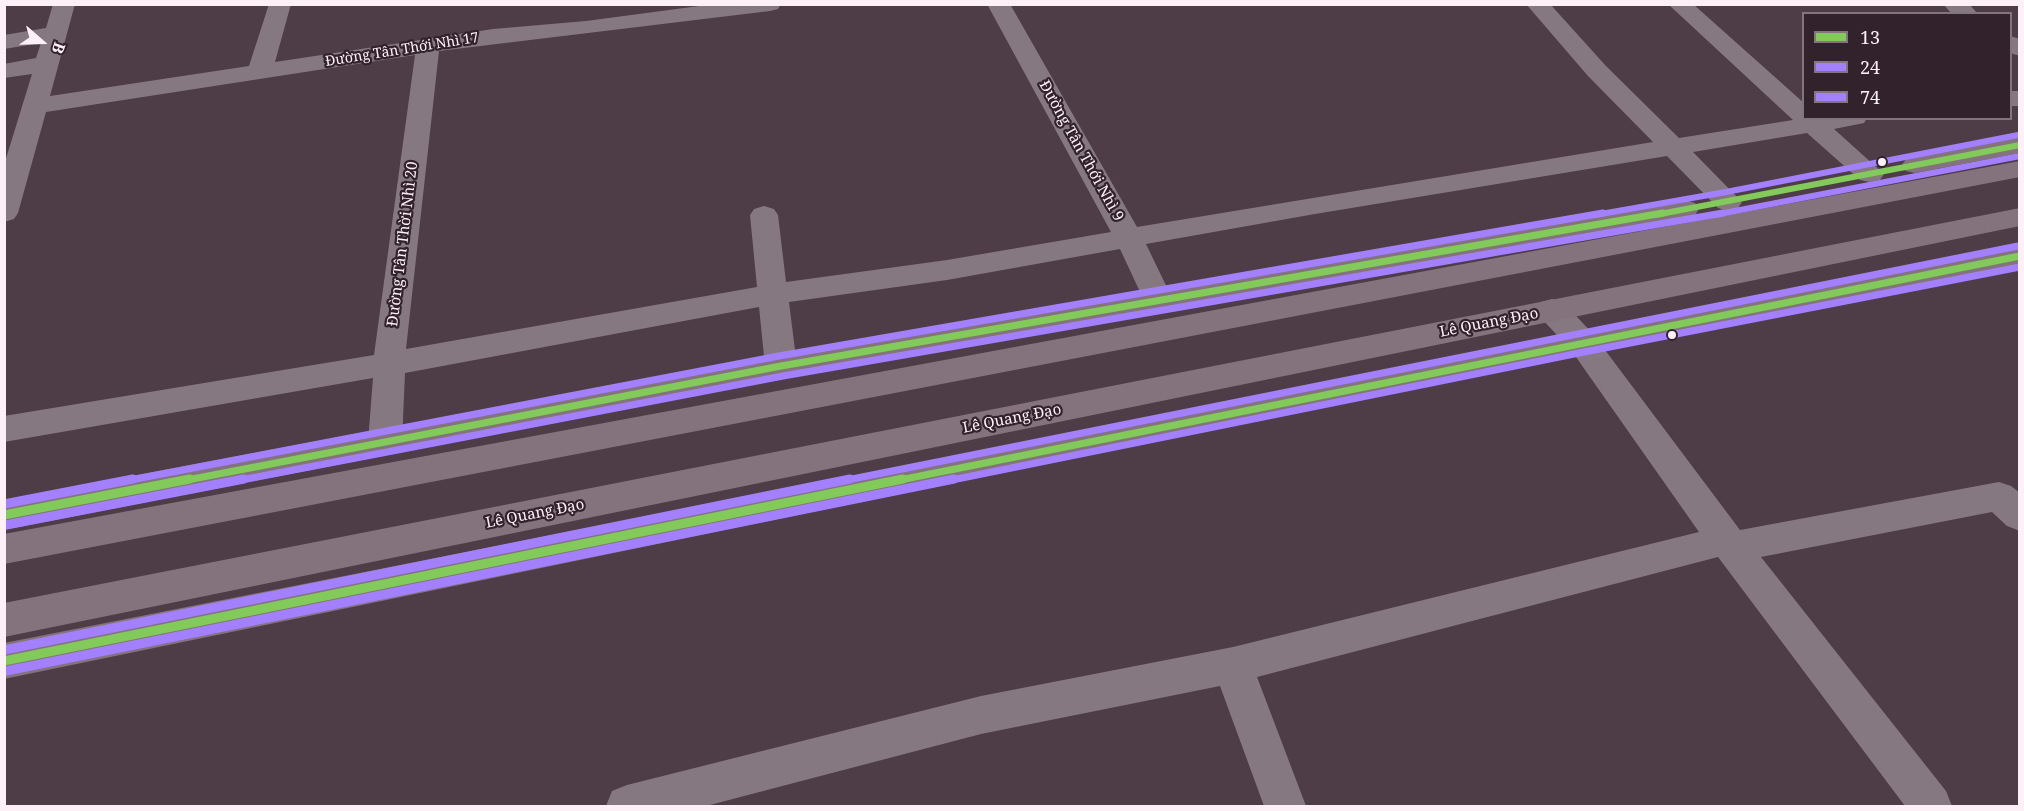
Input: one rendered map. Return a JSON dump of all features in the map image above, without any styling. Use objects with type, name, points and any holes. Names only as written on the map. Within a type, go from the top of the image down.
[{"type":"highway","points":[[4,514],[781,366],[1728,202],[2019,145]]},
{"type":"highway","points":[[4,549],[2019,169]]},
{"type":"highway","name":"Lê Quang Đạo","points":[[4,620],[2019,217]]},
{"type":"highway","points":[[4,661],[2019,256]]},
{"type":"street","points":[[4,213],[64,4]]},
{"type":"street","points":[[260,71],[280,4]]},
{"type":"street","points":[[583,4],[586,28]]},
{"type":"street","name":"Đường Tân Thới Nhì 17","points":[[4,127],[33,114],[260,71],[493,36],[586,28],[770,4]]},
{"type":"street","name":"Đường Tân Thới Nhì 9","points":[[998,4],[1129,238],[1158,300]]},
{"type":"street","points":[[1537,4],[1597,70],[1728,202]]},
{"type":"street","points":[[1679,4],[1802,115]]},
{"type":"street","points":[[4,42],[56,33]]},
{"type":"street","name":"Đường Tân Thời Nhì 20","points":[[385,442],[389,364],[402,242],[428,45]]},
{"type":"street","points":[[4,71],[47,64]]},
{"type":"street","points":[[4,429],[389,364],[773,295],[947,270],[1327,203],[1675,148],[1807,120],[1870,174]]},
{"type":"street","points":[[765,215],[781,366]]},
{"type":"street","points":[[1552,310],[1582,342],[1729,543],[1931,807]]},
{"type":"street","points":[[627,807],[981,715],[1233,665],[1729,543],[1999,496],[2019,516]]},
{"type":"street","points":[[1233,665],[1285,807]]},
{"type":"transit line","name":"74","points":[[4,504],[779,356],[1726,192],[2018,135]]},
{"type":"transit line","name":"13","points":[[4,515],[781,366],[1728,202],[2020,145]]},
{"type":"transit line","name":"24","points":[[6,525],[783,376],[1730,212],[2020,156]]},
{"type":"transit line","name":"74","points":[[4,650],[1580,332],[2018,246]]},
{"type":"transit line","name":"13","points":[[4,661],[1582,342],[2020,256]]},
{"type":"transit line","name":"24","points":[[6,671],[1584,352],[2020,267]]}]
